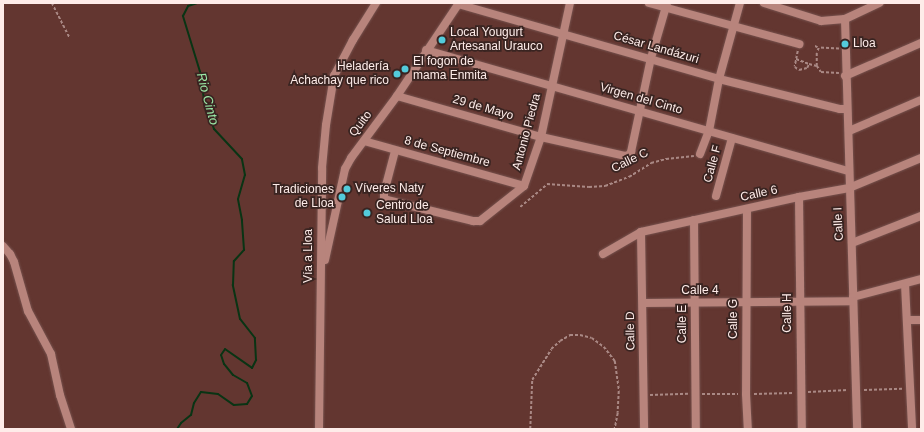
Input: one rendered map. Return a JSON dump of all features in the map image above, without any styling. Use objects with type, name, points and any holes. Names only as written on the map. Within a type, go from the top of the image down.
[{"type":"street","name":"Vía a Lloa","points":[[319,429],[322,168],[326,125],[334,76],[353,40],[376,3]]},
{"type":"street","name":"Antonio Piedra","points":[[395,151],[384,193],[384,198],[388,200],[473,221],[480,221],[524,186],[541,137],[562,33],[570,3]]},
{"type":"street","points":[[649,3],[666,6],[799,44]]},
{"type":"street","points":[[700,154],[709,131],[719,79],[740,3]]},
{"type":"street","points":[[764,3],[821,21],[844,19],[879,3]]},
{"type":"street","name":"César Landázuri","points":[[459,4],[651,58],[719,79],[840,109],[847,109]]},
{"type":"street","name":"Quito","points":[[321,276],[344,169],[397,96],[426,50],[459,4]]},
{"type":"street","points":[[639,111],[651,58],[666,6]]},
{"type":"street","name":"Calle I","points":[[844,19],[845,75],[849,132],[848,171],[852,243],[857,429]]},
{"type":"street","points":[[845,75],[921,43]]},
{"type":"street","name":"Virgen del Cinto","points":[[426,50],[848,171]]},
{"type":"street","name":"29 de Mayo","points":[[397,96],[541,137],[625,156],[629,155],[631,152],[639,111]]},
{"type":"street","points":[[849,132],[921,100]]},
{"type":"street","name":"Calle F","points":[[716,196],[732,138]]},
{"type":"street","name":"8 de Septiembre","points":[[364,141],[395,151],[524,186]]},
{"type":"street","name":"Calle 6","points":[[603,254],[641,232],[799,197],[849,188],[921,158]]},
{"type":"street","name":"Calle H","points":[[799,197],[800,393],[802,429]]},
{"type":"street","name":"Calle G","points":[[747,209],[746,394],[748,429]]},
{"type":"street","points":[[852,243],[921,216]]},
{"type":"street","name":"Calle E","points":[[694,220],[696,429]]},
{"type":"street","name":"Calle D","points":[[641,232],[644,429]]},
{"type":"street","points":[[3,246],[10,254],[14,262],[28,311],[51,354],[60,395],[72,429]]},
{"type":"street","name":"Calle 4","points":[[643,303],[800,302],[853,299],[921,279]]},
{"type":"street","points":[[905,284],[912,429]]},
{"type":"street","points":[[907,320],[921,320]]},
{"type":"path","points":[[52,3],[70,38]]},
{"type":"path","points":[[799,44],[795,66],[799,70],[807,68],[809,64]]},
{"type":"path","points":[[815,46],[819,48],[845,49]]},
{"type":"path","points":[[819,48],[817,53],[817,66],[821,72],[845,75]]},
{"type":"path","points":[[796,59],[817,66]]},
{"type":"path","name":"Calle C","points":[[520,207],[546,184],[589,187],[605,186],[629,177],[651,163],[666,159],[692,157],[700,154]]},
{"type":"path","points":[[530,429],[532,380],[535,373],[551,349],[560,341],[570,335],[580,335],[592,338],[604,347],[615,361],[619,391],[618,413],[615,429]]},
{"type":"path","points":[[644,395],[800,393],[911,389]]},
{"type":"waterway","name":"Rio Cinto","points":[[177,429],[181,423],[191,415],[194,403],[201,392],[218,394],[234,405],[247,404],[252,396],[247,383],[233,375],[224,364],[221,355],[225,349],[252,368],[256,360],[255,338],[240,319],[233,285],[234,261],[244,250],[242,220],[238,199],[245,175],[242,159],[214,129],[204,100],[201,75],[183,16],[188,6],[197,3]]},
{"type":"place","name":"Local Yougurt Artesanal Urauco","points":[[442,40]]},
{"type":"place","name":"Lloa","points":[[845,44]]},
{"type":"place","name":"El fogon de mama Enmita","points":[[405,69]]},
{"type":"place","name":"Heladería Achachay que rico","points":[[397,74]]},
{"type":"place","name":"Víveres Naty","points":[[347,189]]},
{"type":"place","name":"Tradiciones de Lloa","points":[[342,197]]},
{"type":"place","name":"Centro de Salud Lloa","points":[[367,213]]}]
